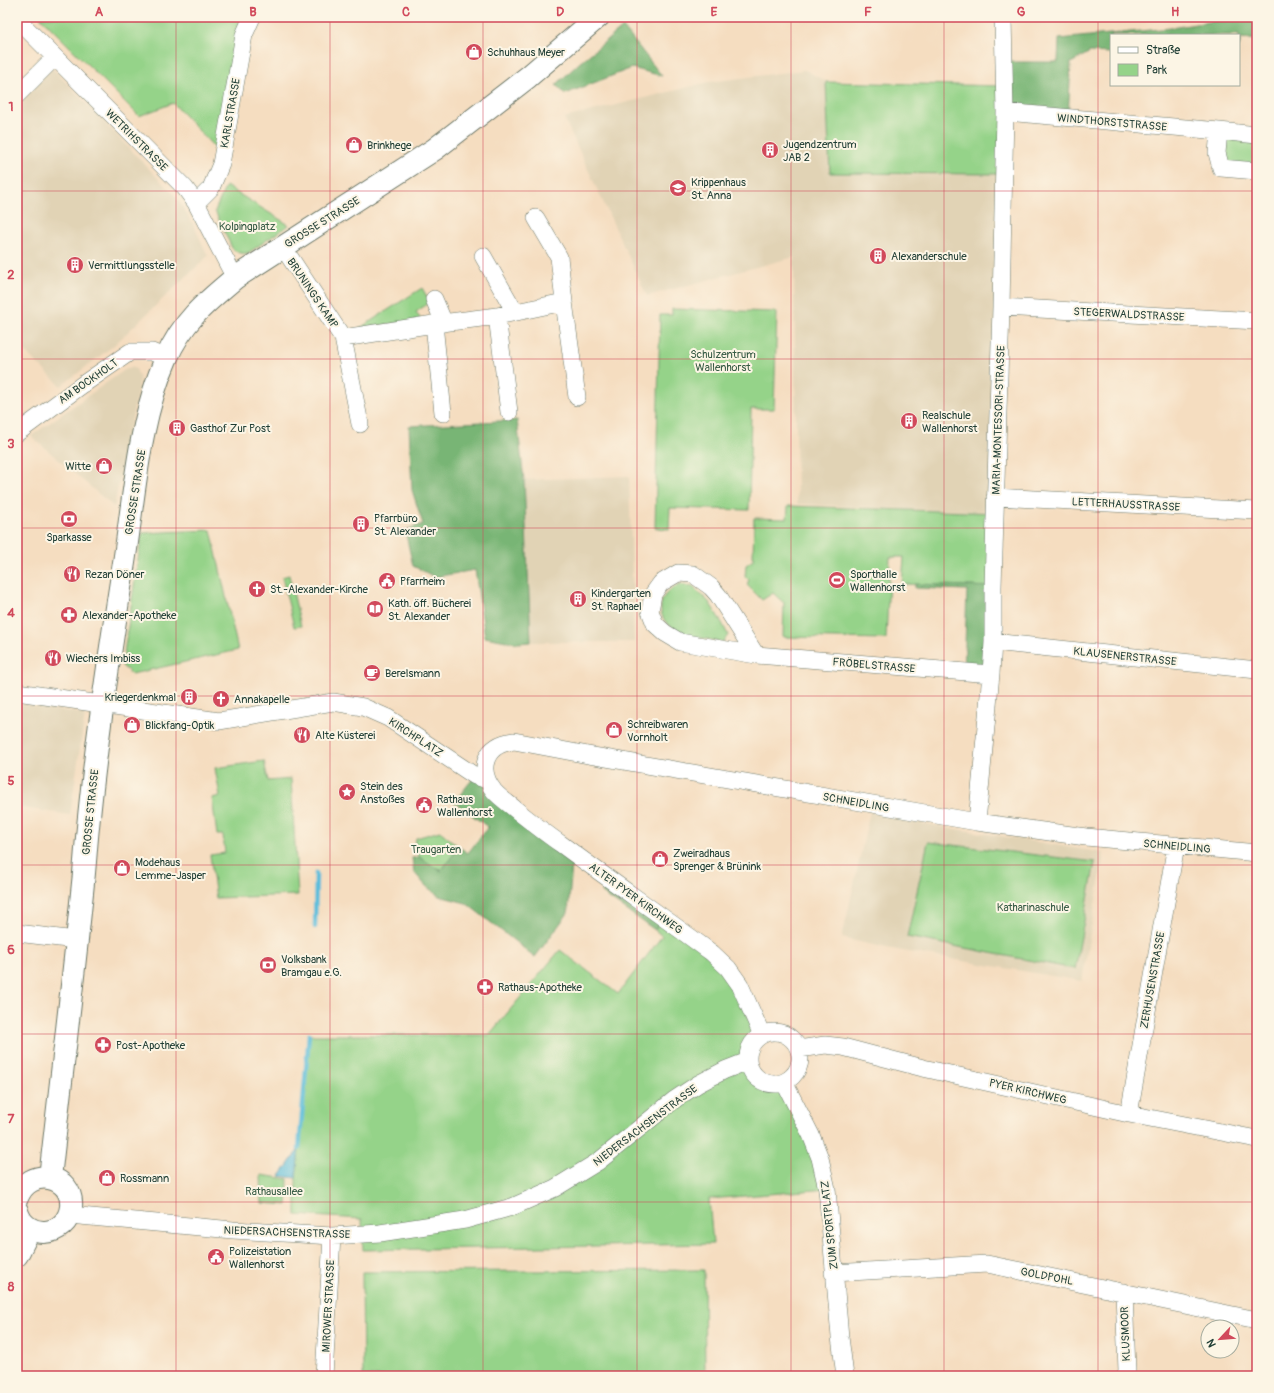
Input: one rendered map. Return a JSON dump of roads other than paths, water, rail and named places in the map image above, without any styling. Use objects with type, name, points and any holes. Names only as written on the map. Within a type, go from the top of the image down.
[{"type":"street","name":"KARLSTRASSE","points":[[196,203],[210,188],[221,164],[244,35],[252,17]]},
{"type":"street","name":"GROSSE STRASSE","points":[[50,1178],[88,826],[103,705],[144,434],[158,378],[166,358],[176,338],[191,317],[235,278],[435,149],[528,77],[598,17]]},
{"type":"street","name":"MARIA-MONTESSORI-STRASSE","points":[[977,822],[993,642],[995,497],[1002,307],[1005,112],[1003,17]]},
{"type":"street","name":"WETRIHSTRASSE","points":[[17,19],[185,188],[196,203],[235,278]]},
{"type":"street","points":[[17,95],[55,56]]},
{"type":"street","name":"WINDTHORSTSTRASSE","points":[[1005,112],[1257,135]]},
{"type":"street","points":[[1218,131],[1217,153],[1222,168],[1257,171]]},
{"type":"street","points":[[536,218],[559,257],[578,397]]},
{"type":"street","name":"BRUNINGS KAMP","points":[[283,247],[344,338],[360,424]]},
{"type":"street","points":[[483,256],[515,312]]},
{"type":"street","points":[[434,299],[439,323],[443,413]]},
{"type":"street","name":"BRUNINGS KAMP","points":[[344,338],[439,323],[497,316],[564,302]]},
{"type":"street","name":"STEGERWALDSTRASSE","points":[[1002,307],[1257,321]]},
{"type":"street","points":[[497,316],[509,412]]},
{"type":"street","name":"AM BOCKHOLT","points":[[17,433],[130,352],[152,352],[166,358]]},
{"type":"street","name":"LETTERHAUSSTRASSE","points":[[995,497],[1257,511]]},
{"type":"street","name":"FRÖBELSTRASSE","points":[[756,655],[718,595],[711,587],[694,574],[678,573],[661,583],[653,594],[650,611],[655,624],[665,633],[680,642],[756,655],[991,674]]},
{"type":"street","name":"KLAUSENERSTRASSE","points":[[993,642],[1257,670]]},
{"type":"street","name":"KIRCHPLATZ","points":[[17,692],[219,721],[333,702],[363,708],[388,718],[475,776],[487,780]]},
{"type":"street","name":"SCHNEIDLING","points":[[487,780],[485,761],[488,754],[497,746],[514,740],[665,768],[977,822],[1086,837],[1257,853]]},
{"type":"street","name":"ALTER PYER KIRCHWEG","points":[[487,780],[498,796],[530,821],[712,953],[728,968],[740,985],[762,1035]]},
{"type":"street","name":"ZERHUSENSTRASSE","points":[[1129,1114],[1176,845]]},
{"type":"street","points":[[17,933],[76,940]]},
{"type":"street","points":[[770,1032],[779,1032],[788,1035],[795,1041],[799,1049],[801,1057],[797,1072],[784,1082],[775,1084],[763,1081],[753,1074],[748,1061],[749,1050],[754,1042],[762,1035],[770,1032]]},
{"type":"street","name":"PYER KIRCHWEG","points":[[799,1049],[825,1046],[843,1047],[923,1068],[1129,1114],[1257,1139]]},
{"type":"street","name":"NIEDERSACHSENSTRASSE","points":[[69,1215],[233,1230],[332,1236],[380,1234],[464,1220],[512,1206],[555,1188],[599,1161],[674,1100],[712,1077],[748,1061]]},
{"type":"street","name":"ZUM SPORTPLATZ","points":[[784,1082],[812,1134],[820,1158],[826,1189],[833,1273],[845,1376]]},
{"type":"street","points":[[17,1198],[25,1184],[41,1177],[50,1178],[65,1188],[70,1196],[71,1205],[69,1215],[64,1222],[49,1232],[39,1232],[30,1229],[23,1224],[17,1211]]},
{"type":"street","points":[[17,1255],[30,1229]]},
{"type":"street","name":"MIROWER STRASSE","points":[[324,1376],[332,1236]]},
{"type":"street","name":"GOLDPOHL","points":[[833,1273],[987,1264],[1257,1320]]},
{"type":"street","name":"KLUSMOOR","points":[[1124,1292],[1127,1371],[1125,1376]]},
{"type":"water","points":[[299,1149],[296,1178],[280,1176]]},
{"type":"waterway","points":[[315,927],[316,873]]},
{"type":"waterway","points":[[299,1149],[309,1035]]},
{"type":"place","name":"Schuhhaus Meyer","points":[[474,52]]},
{"type":"place","name":"Brinkhege","points":[[354,145]]},
{"type":"place","name":"Jugendzentrum JAB 2","points":[[770,150]]},
{"type":"place","name":"Krippenhaus St. Anna","points":[[678,188]]},
{"type":"place","name":"Alexanderschule","points":[[878,256]]},
{"type":"place","name":"Vermittlungsstelle","points":[[75,265]]},
{"type":"place","name":"Realschule Wallenhorst","points":[[909,421]]},
{"type":"place","name":"Gasthof Zur Post","points":[[177,428]]},
{"type":"place","name":"Witte","points":[[104,466]]},
{"type":"place","name":"Sparkasse","points":[[69,519]]},
{"type":"place","name":"Pfarrbüro St. Alexander","points":[[361,524]]},
{"type":"place","name":"Rezan Döner","points":[[72,574]]},
{"type":"place","name":"Sporthalle Wallenhorst","points":[[837,580]]},
{"type":"place","name":"Pfarrheim","points":[[387,581]]},
{"type":"place","name":"St.-Alexander-Kirche","points":[[257,589]]},
{"type":"place","name":"Kindergarten St. Raphael","points":[[578,599]]},
{"type":"place","name":"Kath. öff. Bücherei St. Alexander","points":[[375,609]]},
{"type":"place","name":"Alexander-Apotheke","points":[[69,615]]},
{"type":"place","name":"Wiechers Imbiss","points":[[53,658]]},
{"type":"place","name":"Berelsmann","points":[[372,673]]},
{"type":"place","name":"Kriegerdenkmal","points":[[189,697]]},
{"type":"place","name":"Annakapelle","points":[[221,699]]},
{"type":"place","name":"Blickfang-Optik","points":[[132,725]]},
{"type":"place","name":"Schreibwaren Vornholt","points":[[614,730]]},
{"type":"place","name":"Alte Küsterei","points":[[302,735]]},
{"type":"place","name":"Stein des Anstoßes","points":[[347,792]]},
{"type":"place","name":"Rathaus Wallenhorst","points":[[424,805]]},
{"type":"place","name":"Zweiradhaus Sprenger & Brünink","points":[[660,859]]},
{"type":"place","name":"Modehaus Lemme-Jasper","points":[[122,868]]},
{"type":"place","name":"Volksbank Bramgau e.G.","points":[[268,965]]},
{"type":"place","name":"Rathaus-Apotheke","points":[[485,987]]},
{"type":"place","name":"Post-Apotheke","points":[[103,1045]]},
{"type":"place","name":"Rossmann","points":[[107,1178]]},
{"type":"place","name":"Polizeistation Wallenhorst","points":[[216,1257]]},
{"type":"park label","name":"Kolpingplatz","points":[[247,226]]},
{"type":"park label","name":"Schulzentrum Wallenhorst","points":[[723,360]]},
{"type":"park label","name":"Traugarten","points":[[436,849]]},
{"type":"park label","name":"Katharinaschule","points":[[1033,907]]},
{"type":"park label","name":"Rathausallee","points":[[274,1191]]}]
